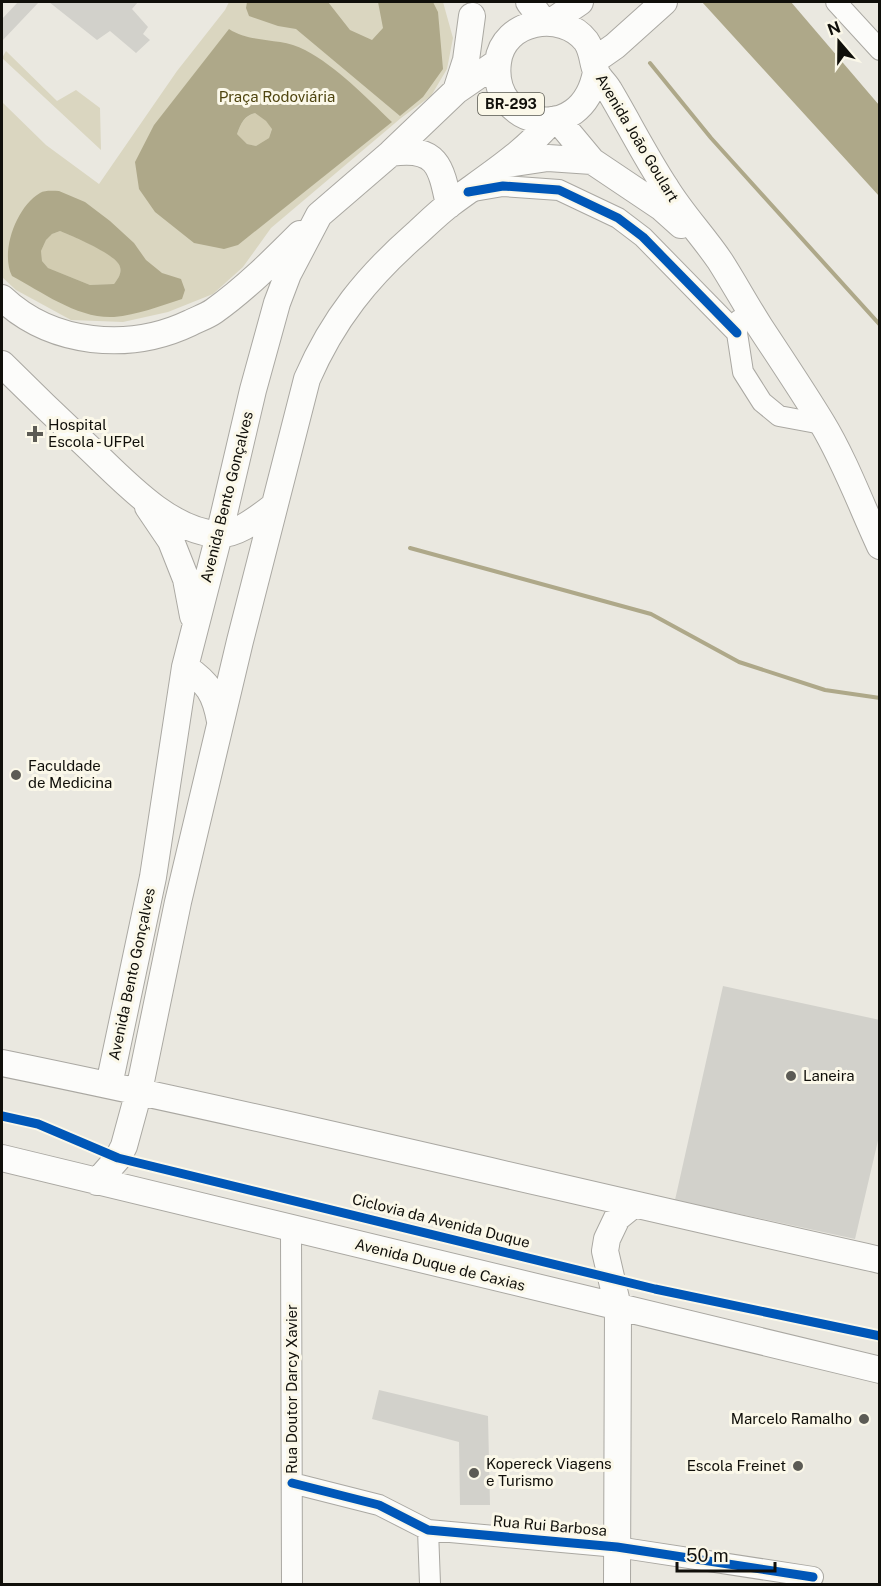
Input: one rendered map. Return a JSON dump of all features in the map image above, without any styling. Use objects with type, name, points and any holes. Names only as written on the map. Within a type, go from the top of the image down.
[{"type":"main road","name":"Avenida Bento Gonçalves","points":[[102,1084],[153,876],[185,667],[194,625],[219,535],[253,390],[277,303],[288,274],[319,214],[391,153],[456,92],[498,59],[506,43],[516,32],[541,15],[580,2]]},
{"type":"main road","points":[[595,66],[659,6]]},
{"type":"main road","points":[[456,92],[466,60],[468,9]]},
{"type":"main road","name":"BR-293","points":[[468,9],[498,59],[498,81],[504,98],[517,111],[534,119],[554,120]]},
{"type":"main road","name":"Avenida João Goulart","points":[[541,15],[571,28],[586,42],[595,66],[622,116],[671,196],[718,260],[822,424],[879,546]]},
{"type":"main road","name":"Avenida Bento Gonçalves","points":[[97,1182],[118,1158],[124,1146],[139,1091],[178,902],[240,641],[304,389],[320,349],[338,319],[362,287],[390,257],[459,198],[538,138],[554,120],[572,113],[585,102],[593,88],[595,66]]},
{"type":"main road","name":"Avenida João Goulart","points":[[554,120],[592,161],[662,208],[718,260]]},
{"type":"main road","points":[[391,153],[409,150],[425,155],[438,164],[459,198]]},
{"type":"main road","points":[[502,166],[548,158],[592,161]]},
{"type":"main road","points":[[2,298],[14,310],[43,326],[77,337],[123,341],[167,334],[213,312],[276,259],[319,214]]},
{"type":"main road","points":[[2,364],[141,497],[188,526],[219,535],[242,527],[274,506]]},
{"type":"main road","points":[[141,497],[175,551],[186,579],[194,625]]},
{"type":"main road","points":[[185,667],[201,667],[214,663],[240,641]]},
{"type":"main road","points":[[185,667],[209,687],[216,702],[220,724]]},
{"type":"main road","points":[[2,1063],[139,1091],[879,1260]]},
{"type":"main road","points":[[102,1084],[116,1102],[129,1127]]},
{"type":"main road","name":"Avenida Duque de Caxias","points":[[2,1158],[879,1370]]},
{"type":"main road","points":[[617,1584],[618,1307],[605,1251],[607,1239],[617,1218],[633,1205]]},
{"type":"street","points":[[836,2],[879,50]]},
{"type":"street","points":[[459,198],[503,186],[559,190],[618,218],[642,237],[737,333]]},
{"type":"street","points":[[743,299],[737,333],[743,372],[762,402],[779,416],[822,424]]},
{"type":"street","name":"Rua Doutor Darcy Xavier","points":[[291,1229],[292,1584]]},
{"type":"street","name":"Rua Rui Barbosa","points":[[292,1483],[379,1505],[428,1530],[617,1547],[813,1577]]},
{"type":"street","points":[[428,1530],[429,1584]]},
{"type":"green space","name":"Praça Rodoviária","points":[[229,2],[443,2],[453,38],[447,69],[431,96],[401,118],[271,228],[243,267],[213,294],[168,312],[123,322],[71,320],[16,290],[2,277],[2,102],[46,145],[99,184],[177,71]]},
{"type":"green space","points":[[6,51],[57,101],[76,90],[100,108],[101,150],[2,58]]},
{"type":"shaded area","points":[[247,2],[328,2],[350,30],[372,40],[383,28],[378,2],[433,2],[438,12],[443,69],[423,97],[400,116],[296,29],[278,26],[249,16],[246,8]]},
{"type":"shaded area","points":[[702,2],[791,2],[879,105],[879,196]]},
{"type":"shaded area","points":[[229,29],[247,37],[287,43],[305,50],[340,73],[392,122],[238,245],[224,249],[194,243],[155,212],[139,189],[135,162],[154,125]],"holes":[[[255,113],[272,129],[269,138],[256,146],[247,144],[237,134],[243,120],[251,114]]]},
{"type":"shaded area","points":[[255,113],[272,128],[269,138],[256,146],[247,144],[237,134],[243,121]]},
{"type":"shaded area","points":[[59,191],[85,202],[134,243],[146,260],[162,273],[181,279],[185,290],[182,299],[131,314],[114,317],[101,316],[74,309],[12,276],[8,255],[9,243],[17,219],[31,200],[40,193]],"holes":[[[60,231],[84,241],[117,262],[120,271],[114,284],[90,285],[48,268],[42,261],[41,251],[46,240],[52,234]]]},
{"type":"shaded area","points":[[60,231],[94,246],[117,262],[120,271],[114,284],[90,285],[48,268],[42,261],[41,251],[46,240],[52,234]]},
{"type":"building","points":[[18,2],[39,2],[2,41],[2,19]]},
{"type":"building","points":[[49,2],[138,2],[132,9],[148,27],[143,34],[150,40],[136,53],[110,31],[97,40]]},
{"type":"building","name":"Laneira","points":[[723,986],[880,1020],[880,1132],[855,1239],[675,1200]]},
{"type":"building","name":"Kopereck Viagens e Turismo","points":[[379,1390],[488,1416],[490,1505],[460,1505],[459,1442],[372,1419]]},
{"type":"waterway","points":[[650,63],[711,138],[880,325]]},
{"type":"waterway","points":[[410,548],[651,614],[739,662],[825,690],[880,698]]},
{"type":"cycle path","points":[[468,192],[503,186],[559,190],[618,218],[643,237],[737,333]]},
{"type":"cycle path","name":"Ciclovia da Avenida Duque","points":[[2,1116],[38,1124],[118,1158],[655,1289],[880,1336]]},
{"type":"cycle path","points":[[292,1483],[379,1505],[428,1530],[617,1547],[813,1577]]},
{"type":"place","name":"Hospital Escola - UFPel","points":[[35,434]]},
{"type":"place","name":"Faculdade de Medicina","points":[[16,775]]},
{"type":"place","name":"Laneira","points":[[791,1076]]},
{"type":"place","name":"Marcelo Ramalho","points":[[864,1419]]},
{"type":"place","name":"Escola Freinet","points":[[798,1466]]},
{"type":"place","name":"Kopereck Viagens e Turismo","points":[[474,1473]]}]
